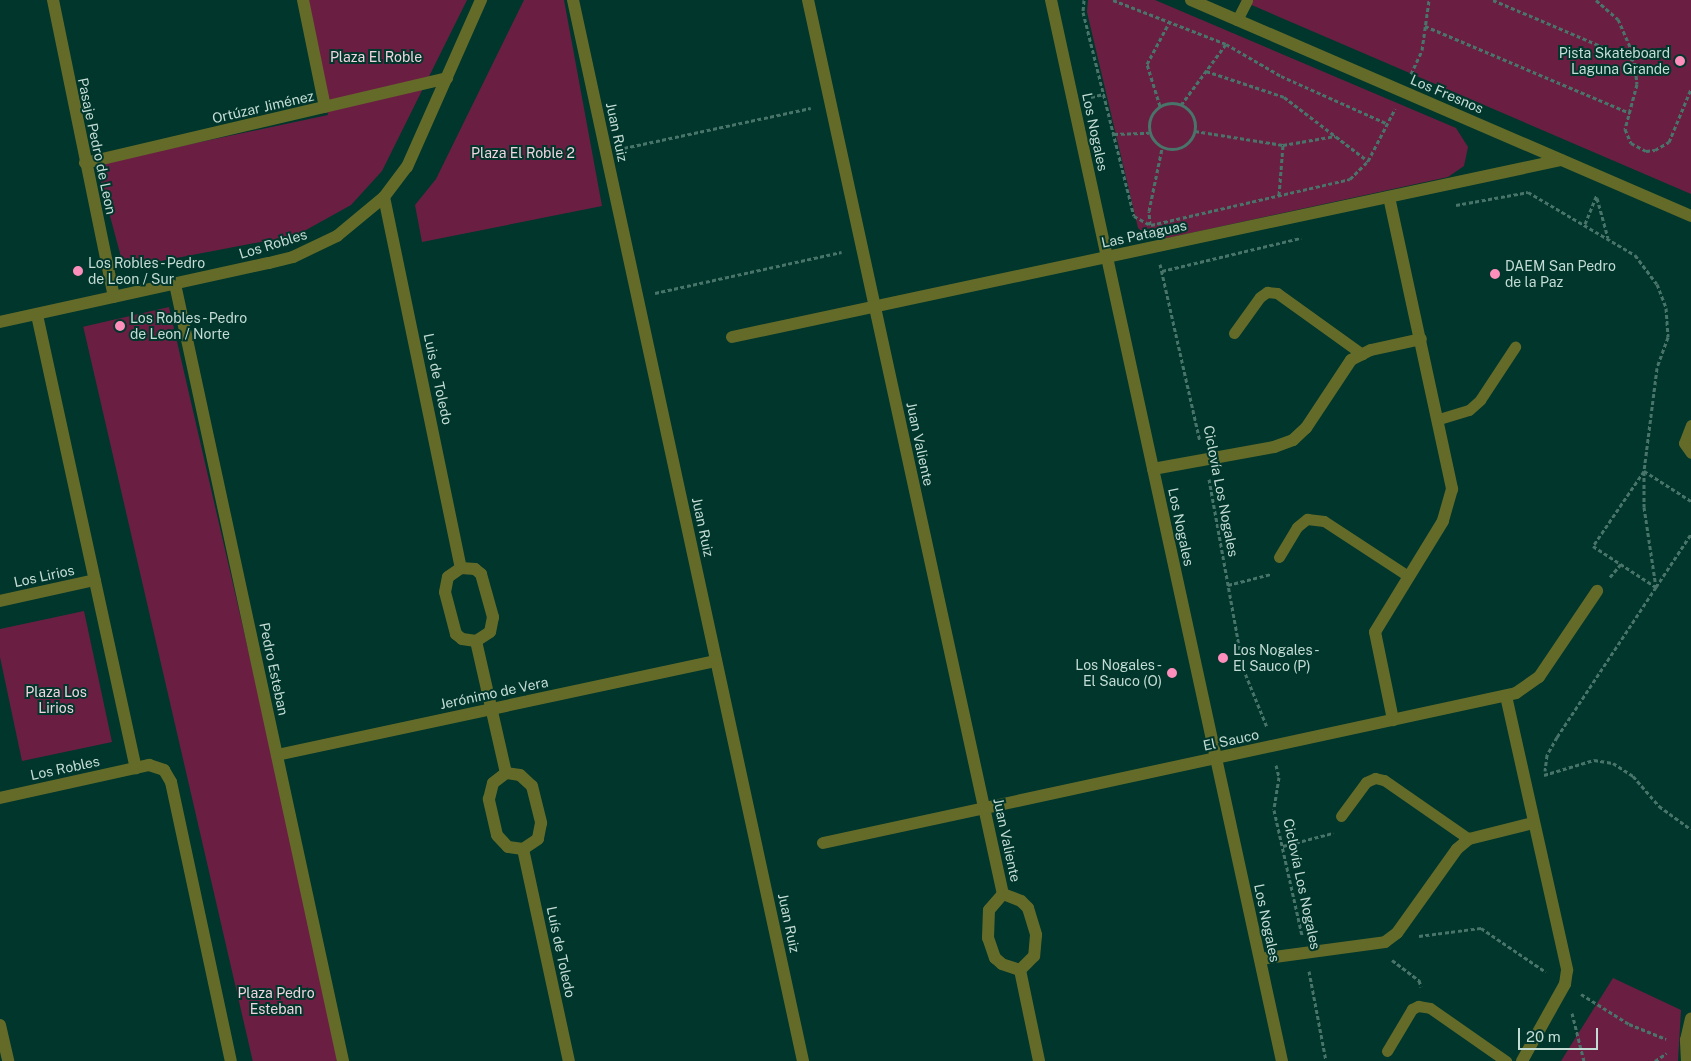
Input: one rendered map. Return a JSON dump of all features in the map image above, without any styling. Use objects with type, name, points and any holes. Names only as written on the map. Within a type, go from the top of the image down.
[{"type":"street","name":"Pasaje Pedro de Leon","points":[[53,0],[85,164],[114,298]]},
{"type":"street","points":[[303,0],[326,107]]},
{"type":"street","name":"Los Robles","points":[[0,322],[269,263],[315,247],[362,218],[384,197],[407,167],[481,0]]},
{"type":"street","name":"Juan Ruiz","points":[[574,0],[803,1061]]},
{"type":"street","name":"Juan Valiente","points":[[808,0],[1003,894]]},
{"type":"street","name":"Los Nogales","points":[[1051,0],[1282,1061]]},
{"type":"street","name":"Los Fresnos","points":[[1191,0],[1691,216]]},
{"type":"street","name":"Ortúzar Jiménez","points":[[85,164],[447,78]]},
{"type":"street","name":"Las Pataguas","points":[[732,337],[1562,160]]},
{"type":"street","name":"Luis de Toledo","points":[[384,197],[461,568]]},
{"type":"street","points":[[1389,197],[1452,478],[1451,500],[1443,521],[1375,632],[1393,720]]},
{"type":"street","name":"Pedro Esteban","points":[[175,284],[344,1061]]},
{"type":"street","points":[[37,315],[136,768],[157,766],[164,770],[171,782],[231,1061]]},
{"type":"street","points":[[1153,469],[1204,460],[1293,440],[1306,428],[1351,360],[1362,354],[1422,339]]},
{"type":"street","points":[[461,568],[475,569],[481,574],[493,617],[490,632],[476,641],[462,639],[456,634],[445,592],[448,576],[461,568]]},
{"type":"street","name":"Los Lirios","points":[[0,601],[95,580]]},
{"type":"street","name":"El Sauco","points":[[823,843],[1506,696],[1526,688],[1539,677],[1597,591]]},
{"type":"street","points":[[476,641],[506,773]]},
{"type":"street","name":"Jerónimo de Vera","points":[[277,755],[716,661]]},
{"type":"street","points":[[1506,696],[1567,970],[1565,984],[1522,1061]]},
{"type":"street","name":"Los Robles","points":[[0,798],[136,768]]},
{"type":"street","points":[[506,773],[520,775],[532,786],[541,823],[538,839],[523,849],[508,847],[497,835],[489,799],[493,783],[506,773]]},
{"type":"street","points":[[1260,959],[1380,943],[1392,937],[1457,849],[1469,839],[1533,823]]},
{"type":"street","name":"Luís de Toledo","points":[[523,849],[569,1061]]},
{"type":"street","name":"Juan Valiente","points":[[1003,894],[1021,901],[1028,908],[1036,935],[1034,956],[1020,970],[1002,964],[995,958],[988,938],[989,910],[1003,894]]},
{"type":"street","points":[[1020,970],[1039,1061]]},
{"type":"street","points":[[1687,1061],[1686,1040],[1691,1019]]},
{"type":"street","points":[[0,1025],[8,1061]]},
{"type":"lane","points":[[1237,20],[1247,0]]},
{"type":"lane","points":[[1234,333],[1260,296],[1268,292],[1277,293],[1362,354]]},
{"type":"lane","points":[[1439,419],[1469,410],[1515,347]]},
{"type":"lane","points":[[1691,425],[1684,443],[1691,452]]},
{"type":"lane","points":[[1279,557],[1296,527],[1307,519],[1324,521],[1408,576]]},
{"type":"lane","points":[[1341,816],[1366,782],[1375,778],[1384,780],[1469,839]]},
{"type":"lane","points":[[1387,1051],[1412,1009],[1418,1006],[1430,1008],[1506,1061]]},
{"type":"path","points":[[1084,0],[1083,12],[1134,216],[1150,225],[1350,179],[1368,161],[1388,124],[1422,50],[1429,0]]},
{"type":"path","points":[[1113,0],[1226,44],[1281,76],[1388,124]]},
{"type":"path","points":[[1493,0],[1635,60]]},
{"type":"path","points":[[1596,0],[1618,19],[1631,44],[1635,60],[1637,84],[1625,129],[1631,143],[1638,148],[1655,150],[1662,148],[1673,135],[1691,89]]},
{"type":"path","points":[[1160,106],[1147,64],[1170,22]]},
{"type":"path","points":[[1426,26],[1630,112]]},
{"type":"path","points":[[1181,105],[1226,44]]},
{"type":"path","points":[[1206,71],[1284,96],[1368,161]]},
{"type":"path","points":[[606,152],[831,104]]},
{"type":"path","points":[[1160,106],[1181,105]]},
{"type":"path","points":[[1162,148],[1183,147],[1195,130],[1194,120],[1181,105]]},
{"type":"path","points":[[1160,106],[1148,122],[1149,133],[1162,148]]},
{"type":"path","points":[[1195,130],[1283,145],[1335,136]]},
{"type":"path","points":[[1114,134],[1149,133]]},
{"type":"path","points":[[1279,195],[1283,145]]},
{"type":"path","points":[[1150,225],[1149,210],[1162,148]]},
{"type":"path","points":[[1585,224],[1604,178]]},
{"type":"path","points":[[1452,206],[1528,192],[1635,255],[1657,284],[1666,308],[1668,337],[1657,368],[1644,471],[1644,508],[1656,587]]},
{"type":"path","points":[[1596,197],[1608,238]]},
{"type":"path","name":"Ciclovía Los Nogales","points":[[1150,225],[1204,460],[1243,668],[1264,717],[1279,777],[1274,810],[1283,846],[1326,1061]]},
{"type":"path","points":[[1162,271],[1307,237]]},
{"type":"path","points":[[638,297],[862,247]]},
{"type":"path","points":[[1644,471],[1691,501]]},
{"type":"path","points":[[1644,471],[1593,546],[1656,587]]},
{"type":"path","points":[[1544,774],[1550,749],[1691,534]]},
{"type":"path","points":[[1228,585],[1280,572],[1284,565],[1279,557]]},
{"type":"path","points":[[1524,781],[1594,760],[1613,763],[1633,776],[1659,806],[1691,829]]},
{"type":"path","points":[[1283,846],[1332,834],[1341,816]]},
{"type":"path","points":[[1392,937],[1481,928],[1629,1024],[1664,1039],[1686,1040]]},
{"type":"path","points":[[1380,943],[1386,955],[1419,980],[1424,995],[1418,1006]]},
{"type":"path","points":[[1565,984],[1584,1061]]},
{"type":"green space","name":"Plaza El Roble","points":[[307,0],[467,0],[382,171],[351,205],[297,235],[124,268],[96,164],[328,115]]},
{"type":"green space","name":"Plaza El Roble 2","points":[[524,0],[564,0],[602,206],[422,242],[415,205],[436,179]]},
{"type":"green space","points":[[1088,0],[1155,0],[1456,128],[1468,147],[1464,166],[1448,177],[1168,238],[1149,238],[1138,228],[1087,12]]},
{"type":"green space","points":[[1240,0],[1691,0],[1691,194]]},
{"type":"green space","name":"Plaza Pedro Esteban","points":[[169,307],[343,1059],[335,1061],[253,1061],[83,327]]},
{"type":"green space","name":"Plaza Los Lirios","points":[[84,611],[112,742],[22,761],[0,657],[0,629]]},
{"type":"green space","points":[[1613,978],[1681,1010],[1678,1061],[1561,1061]]},
{"type":"place","name":"Pista Skateboard Laguna Grande","points":[[1680,61]]},
{"type":"place","name":"Los Robles - Pedro de Leon / Sur","points":[[78,271]]},
{"type":"place","name":"DAEM San Pedro de la Paz","points":[[1495,274]]},
{"type":"place","name":"Los Robles - Pedro de Leon / Norte","points":[[120,326]]},
{"type":"place","name":"Los Nogales - El Sauco (P)","points":[[1223,658]]},
{"type":"place","name":"Los Nogales - El Sauco (O)","points":[[1172,673]]}]
